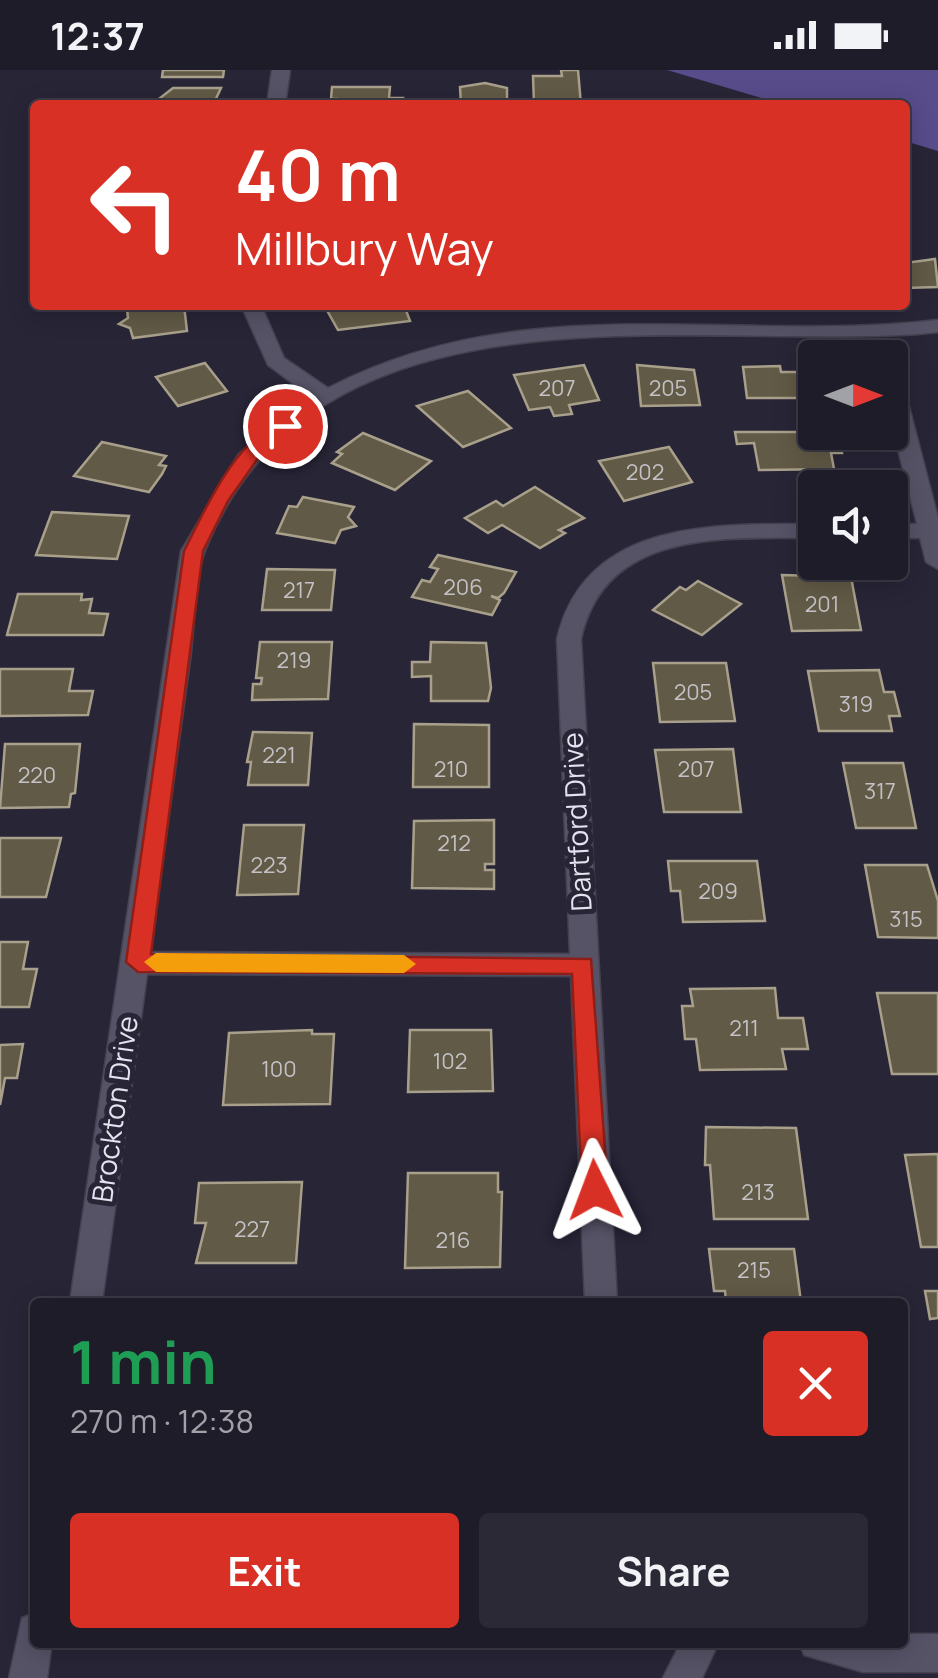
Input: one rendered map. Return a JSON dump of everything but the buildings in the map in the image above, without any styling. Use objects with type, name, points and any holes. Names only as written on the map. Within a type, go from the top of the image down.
[{"type":"street","points":[[277,100],[281,70]]},
{"type":"street","points":[[253,310],[275,361],[323,395]]},
{"type":"street","name":"Brockton Drive","points":[[87,1298],[138,962],[193,551],[219,500],[255,450],[323,395],[372,373],[449,348],[576,330],[878,330],[938,326]]},
{"type":"street","points":[[878,330],[880,340]]},
{"type":"street","points":[[908,439],[934,531],[938,562]]},
{"type":"street","name":"Dartford Drive","points":[[601,1298],[569,640],[579,600],[600,576],[638,552],[672,540],[716,533],[798,531]]},
{"type":"street","points":[[908,531],[934,531]]},
{"type":"street","points":[[138,962],[583,965]]},
{"type":"street","points":[[28,1678],[32,1648]]},
{"type":"street","points":[[682,1678],[698,1648]]},
{"type":"street","points":[[842,1648],[863,1653],[938,1653]]},
{"type":"shaded area","points":[[667,70],[938,70],[938,151],[910,143],[910,100],[768,100]]},
{"type":"slow traffic","points":[[156,962],[404,964]]},
{"type":"route","points":[[285,426],[255,450],[219,500],[193,551],[138,962],[583,965],[595,1190]]}]
